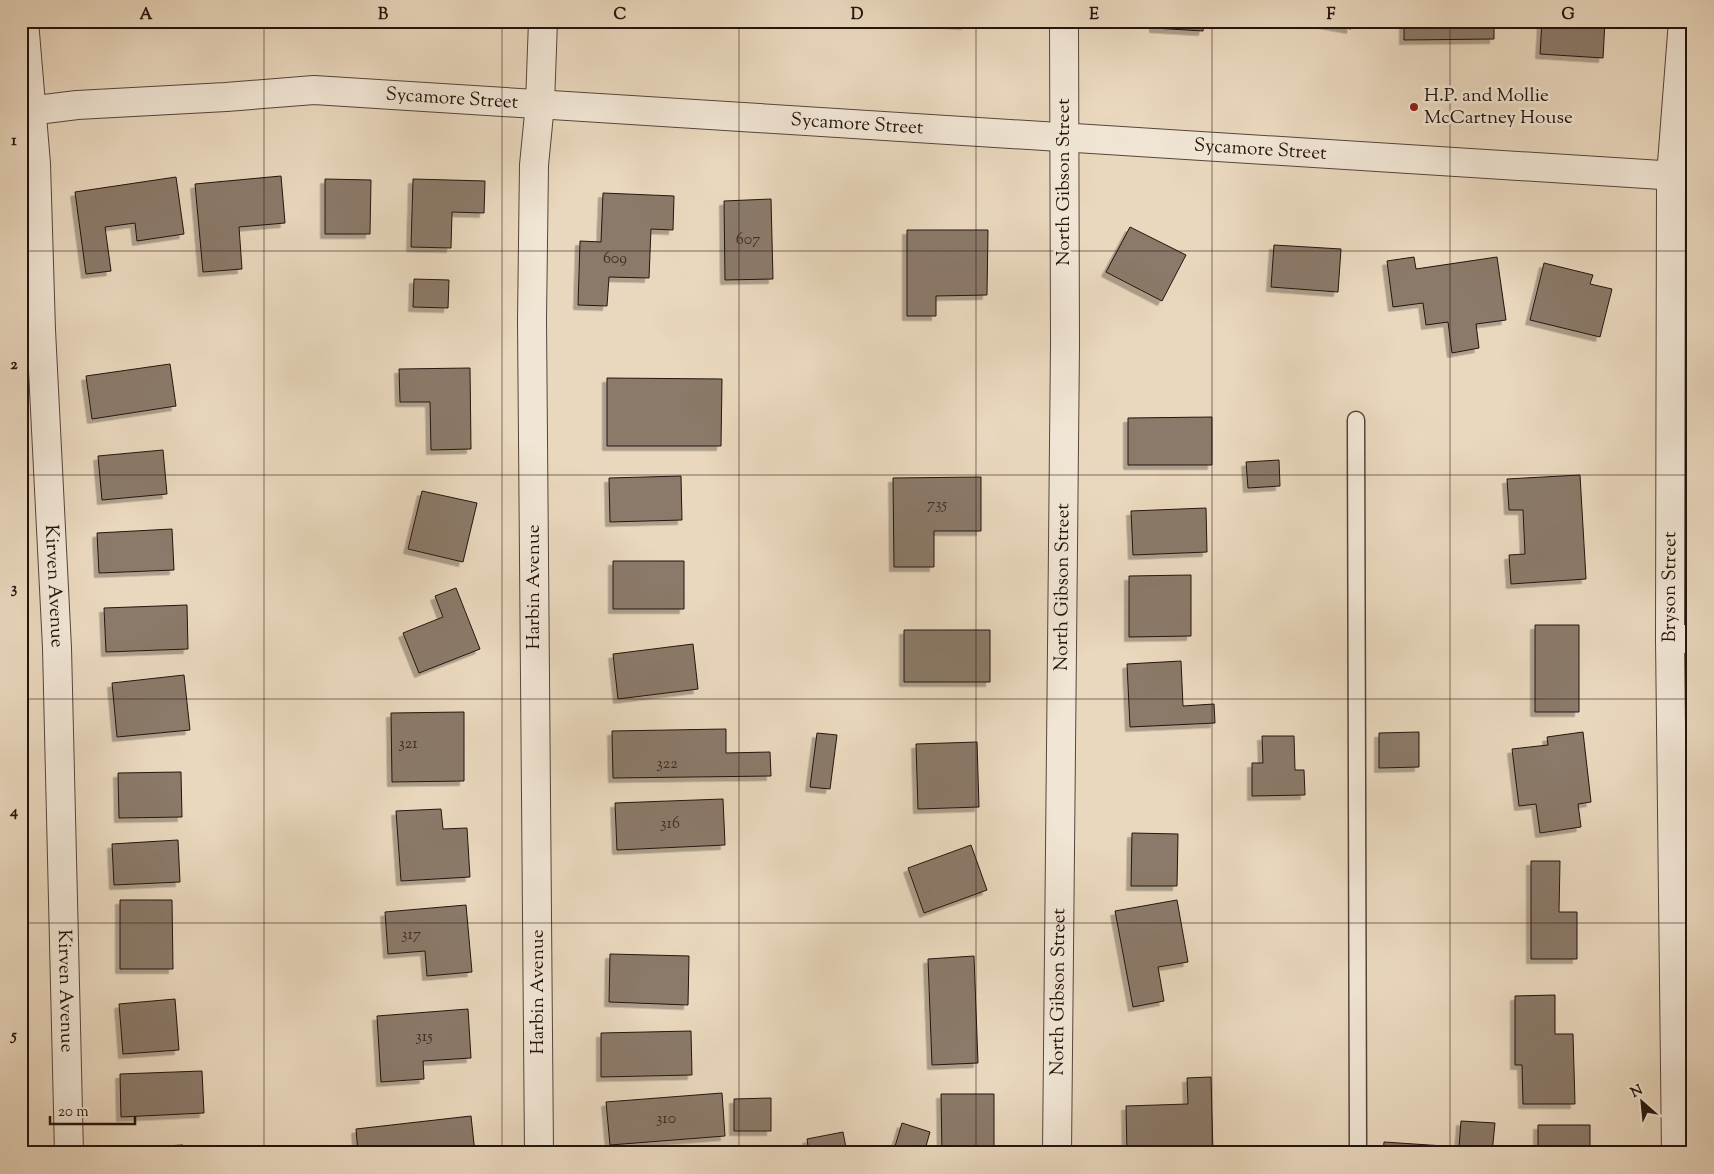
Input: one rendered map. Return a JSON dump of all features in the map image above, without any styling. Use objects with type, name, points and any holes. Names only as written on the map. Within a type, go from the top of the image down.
[{"type":"street","name":"Kirven Avenue","points":[[24,21],[28,52],[26,112],[36,164],[41,330],[57,648],[69,1153]]},
{"type":"street","name":"Harbin Avenue","points":[[539,1153],[532,310],[534,165],[540,104],[542,21]]},
{"type":"street","name":"North Gibson Street","points":[[1057,1153],[1065,344],[1064,21]]},
{"type":"street","name":"Bryson Street","points":[[1676,1153],[1683,932],[1681,639],[1683,21]]},
{"type":"street","name":"Sycamore Street","points":[[26,112],[77,105],[314,90],[1682,176]]},
{"type":"lane","points":[[1356,420],[1358,1153]]},
{"type":"building","points":[[913,21],[966,21],[966,25]]},
{"type":"building","points":[[1154,21],[1204,21],[1203,31],[1154,28]]},
{"type":"building","points":[[1308,21],[1352,21],[1351,29]]},
{"type":"building","points":[[1404,21],[1494,21],[1494,39],[1404,40]]},
{"type":"building","points":[[1542,21],[1605,21],[1603,58],[1540,54]]},
{"type":"building","points":[[281,176],[285,223],[239,227],[242,269],[203,272],[195,184]]},
{"type":"building","points":[[176,177],[184,234],[137,241],[135,223],[105,227],[111,271],[86,274],[75,192]]},
{"type":"building","points":[[325,179],[371,180],[370,234],[325,234]]},
{"type":"building","points":[[413,179],[485,181],[484,213],[452,212],[451,248],[411,247]]},
{"type":"building","points":[[603,193],[674,196],[673,230],[651,229],[649,278],[609,277],[607,306],[578,305],[580,241],[601,242]]},
{"type":"building","points":[[771,199],[773,279],[725,280],[724,201]]},
{"type":"building","points":[[1130,227],[1186,255],[1162,301],[1106,272]]},
{"type":"building","points":[[907,230],[988,230],[987,295],[936,296],[936,316],[907,316]]},
{"type":"building","points":[[1274,245],[1341,249],[1338,292],[1271,287]]},
{"type":"building","points":[[1414,257],[1416,269],[1497,257],[1506,320],[1476,324],[1479,348],[1452,353],[1448,322],[1426,325],[1423,303],[1393,307],[1387,261]]},
{"type":"building","points":[[1544,263],[1593,275],[1590,284],[1612,289],[1600,337],[1530,320]]},
{"type":"building","points":[[414,279],[449,280],[448,308],[413,307]]},
{"type":"building","points":[[170,364],[176,406],[92,419],[86,376]]},
{"type":"building","points":[[470,368],[471,449],[431,450],[430,402],[400,402],[399,369]]},
{"type":"building","points":[[607,378],[722,379],[721,446],[607,446]]},
{"type":"building","points":[[1212,417],[1212,465],[1128,465],[1128,418]]},
{"type":"building","points":[[163,450],[167,494],[102,500],[98,456]]},
{"type":"building","points":[[1279,460],[1280,486],[1248,488],[1246,462]]},
{"type":"building","points":[[1580,475],[1586,579],[1511,584],[1509,555],[1525,554],[1523,510],[1509,510],[1507,479]]},
{"type":"building","points":[[681,476],[682,520],[610,522],[609,478]]},
{"type":"building","points":[[981,477],[981,531],[934,531],[934,567],[894,567],[893,478]]},
{"type":"building","points":[[422,491],[477,503],[463,562],[408,549]]},
{"type":"building","points":[[1206,508],[1207,552],[1133,555],[1131,511]]},
{"type":"building","points":[[172,529],[174,570],[99,573],[97,533]]},
{"type":"building","points":[[613,561],[684,561],[684,609],[613,609]]},
{"type":"building","points":[[1191,575],[1191,636],[1129,637],[1129,576]]},
{"type":"building","points":[[456,588],[480,649],[419,673],[403,633],[443,617],[435,596]]},
{"type":"building","points":[[187,605],[188,649],[106,652],[104,608]]},
{"type":"building","points":[[1535,625],[1579,625],[1579,712],[1535,712]]},
{"type":"building","points":[[904,630],[990,630],[990,682],[904,682]]},
{"type":"building","points":[[693,644],[698,689],[618,699],[613,654]]},
{"type":"building","points":[[1181,661],[1183,706],[1214,704],[1215,723],[1130,727],[1127,664]]},
{"type":"building","points":[[184,675],[190,730],[117,737],[112,683]]},
{"type":"building","points":[[464,712],[464,781],[392,782],[391,713]]},
{"type":"building","points":[[726,729],[726,753],[770,752],[771,776],[613,778],[612,731]]},
{"type":"building","points":[[1419,732],[1419,767],[1379,768],[1379,733]]},
{"type":"building","points":[[1583,732],[1591,802],[1578,804],[1581,827],[1540,833],[1536,804],[1519,806],[1512,749],[1548,745],[1547,737]]},
{"type":"building","points":[[817,733],[837,735],[830,789],[810,787]]},
{"type":"building","points":[[1262,736],[1294,736],[1295,770],[1304,770],[1305,795],[1252,796],[1252,763],[1263,763]]},
{"type":"building","points":[[977,742],[979,807],[918,809],[916,744]]},
{"type":"building","points":[[181,772],[182,817],[119,818],[118,773]]},
{"type":"building","points":[[723,799],[725,845],[617,850],[615,803]]},
{"type":"building","points":[[441,809],[443,829],[467,828],[470,877],[401,881],[396,811]]},
{"type":"building","points":[[1132,833],[1178,834],[1177,886],[1131,886]]},
{"type":"building","points":[[178,840],[180,882],[114,885],[112,844]]},
{"type":"building","points":[[971,845],[987,890],[924,913],[908,868]]},
{"type":"building","points":[[1531,861],[1560,861],[1559,912],[1577,912],[1577,959],[1531,959]]},
{"type":"building","points":[[120,900],[172,900],[173,969],[120,969]]},
{"type":"building","points":[[1177,900],[1188,962],[1158,967],[1164,1001],[1133,1007],[1115,911]]},
{"type":"building","points":[[466,905],[472,972],[427,976],[425,951],[388,954],[385,912]]},
{"type":"building","points":[[610,954],[689,956],[688,1005],[609,1002]]},
{"type":"building","points":[[974,956],[978,1063],[932,1065],[928,959]]},
{"type":"building","points":[[1555,995],[1555,1034],[1573,1034],[1575,1104],[1523,1104],[1522,1065],[1515,1065],[1515,996]]},
{"type":"building","points":[[175,999],[179,1050],[123,1054],[119,1004]]},
{"type":"building","points":[[468,1009],[471,1058],[423,1061],[424,1079],[381,1082],[377,1016]]},
{"type":"building","points":[[691,1031],[692,1075],[601,1077],[601,1033]]},
{"type":"building","points":[[202,1071],[204,1113],[121,1117],[120,1074]]},
{"type":"building","points":[[1211,1077],[1213,1153],[1127,1153],[1126,1106],[1188,1104],[1187,1078]]},
{"type":"building","points":[[722,1093],[725,1136],[610,1145],[606,1102]]},
{"type":"building","points":[[941,1094],[994,1094],[994,1153],[942,1153]]},
{"type":"building","points":[[771,1098],[771,1131],[734,1131],[734,1099]]},
{"type":"building","points":[[471,1116],[475,1153],[358,1153],[356,1129]]},
{"type":"building","points":[[1461,1121],[1495,1123],[1492,1153],[1383,1153],[1384,1142],[1459,1147]]},
{"type":"building","points":[[902,1123],[930,1132],[924,1153],[893,1153]]},
{"type":"building","points":[[1538,1125],[1590,1125],[1590,1153],[1538,1153]]},
{"type":"building","points":[[843,1132],[847,1153],[809,1153],[807,1139]]},
{"type":"building","points":[[183,1145],[184,1153],[124,1153],[124,1148]]},
{"type":"place","name":"H.P. and Mollie McCartney House","points":[[1414,107]]}]
